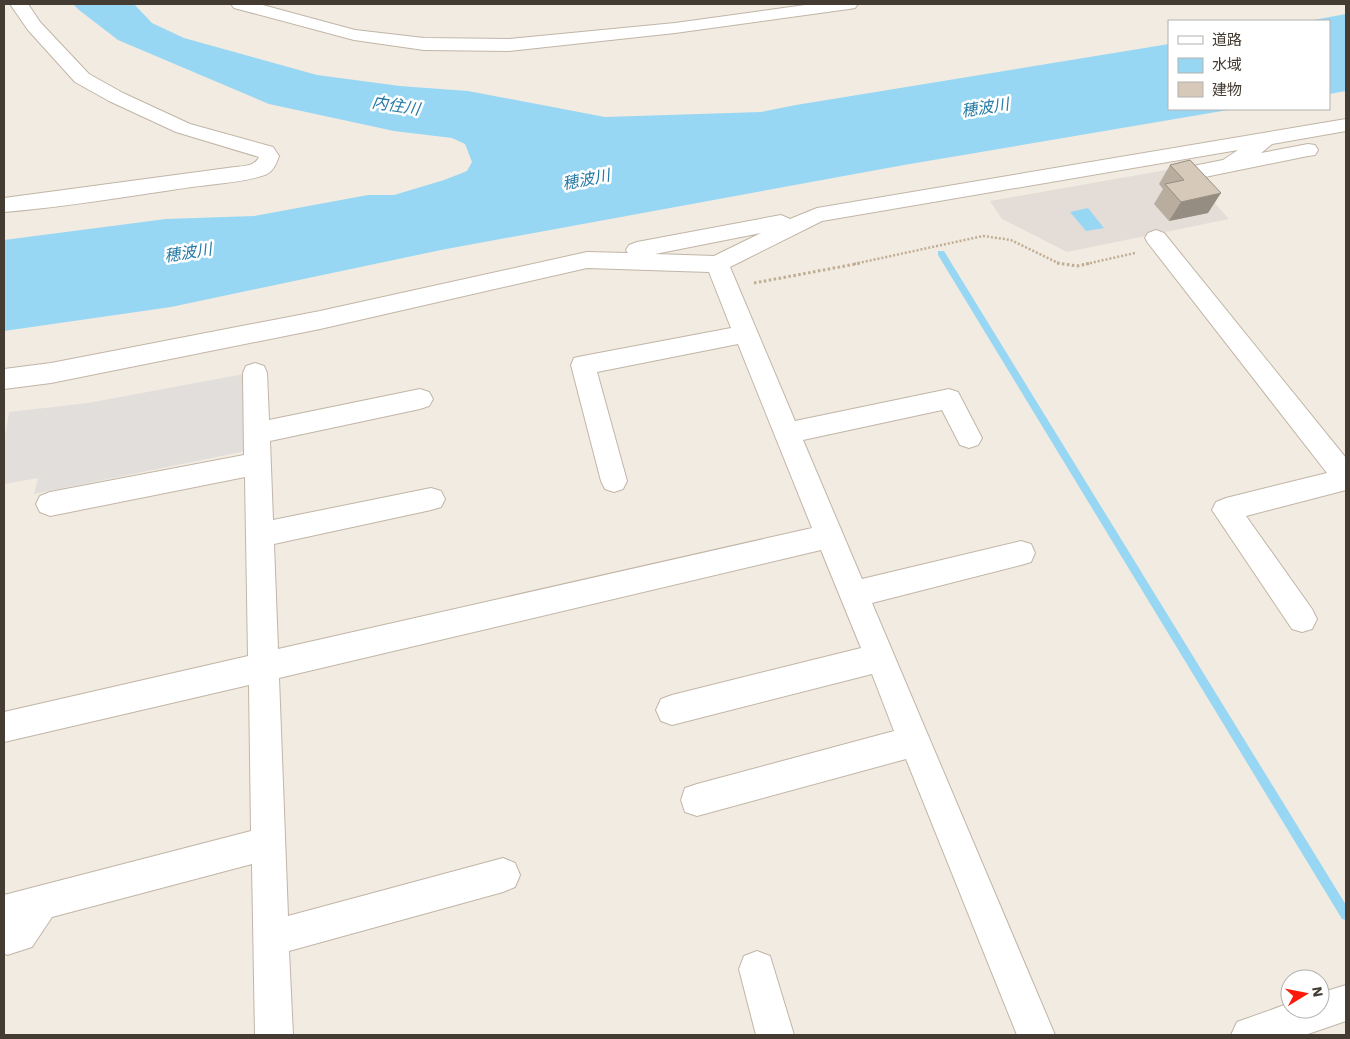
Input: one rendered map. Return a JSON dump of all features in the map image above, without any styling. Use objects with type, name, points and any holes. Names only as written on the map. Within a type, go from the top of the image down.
[{"type":"street","points":[[4,204],[52,200],[258,170],[265,166],[269,156],[266,152],[260,150],[183,128],[116,97],[82,78],[34,26],[20,4]]},
{"type":"street","points":[[240,4],[354,35],[424,44],[490,45],[509,45],[675,28],[848,4]]},
{"type":"street","points":[[4,379],[51,372],[320,320],[587,260],[817,215],[1346,124]]},
{"type":"street","points":[[1229,166],[1267,138]]},
{"type":"street","points":[[1200,171],[1346,143]]},
{"type":"street","points":[[587,260],[717,264],[817,215]]},
{"type":"street","points":[[1159,243],[1346,478],[1226,510],[1302,619]]},
{"type":"street","points":[[717,264],[1036,1035]]},
{"type":"street","points":[[614,481],[583,365],[745,334]]},
{"type":"street","points":[[255,373],[265,667],[274,1035]]},
{"type":"street","points":[[257,433],[420,399]]},
{"type":"street","points":[[786,433],[949,399],[969,438]]},
{"type":"street","points":[[50,504],[258,463]]},
{"type":"street","points":[[260,535],[431,499]]},
{"type":"street","points":[[4,727],[829,536]]},
{"type":"street","points":[[855,594],[1021,553]]},
{"type":"street","points":[[672,710],[880,658]]},
{"type":"street","points":[[697,800],[915,741]]},
{"type":"street","points":[[41,902],[269,843]]},
{"type":"street","points":[[272,938],[503,875]]},
{"type":"street","points":[[757,969],[775,1035]]},
{"type":"street","points":[[1250,1035],[1346,1002]]},
{"type":"path","points":[[727,288],[859,263],[983,236],[1011,240],[1060,264],[1077,266],[1159,243]]},
{"type":"shaded area","points":[[1183,167],[1229,219],[1067,252],[1002,219],[990,201]]},
{"type":"shaded area","points":[[244,374],[246,451],[34,494],[38,478],[4,484],[4,442],[9,412],[88,403]]},
{"type":"water","points":[[73,4],[134,4],[152,23],[184,38],[317,75],[400,86],[468,91],[605,117],[761,112],[1168,44],[1168,110],[1228,110],[904,165],[441,250],[171,307],[4,331],[4,240],[166,219],[254,216],[368,195],[394,195],[467,171],[472,162],[465,144],[452,138],[394,131],[269,104],[118,40]]},
{"type":"water","points":[[1346,14],[1346,91],[1330,94],[1330,20],[1313,20]]},
{"type":"water","points":[[1088,208],[1104,228],[1086,231],[1070,212]]},
{"type":"building","points":[[1190,160],[1221,193],[1181,202],[1165,184],[1184,180],[1170,165]]},
{"type":"waterway","points":[[941,253],[1346,915]]},
{"type":"water label","name":"内住川","points":[[396,105]]},
{"type":"water label","name":"穂波川","points":[[985,107]]},
{"type":"water label","name":"穂波川","points":[[586,179]]},
{"type":"water label","name":"穂波川","points":[[188,252]]}]
